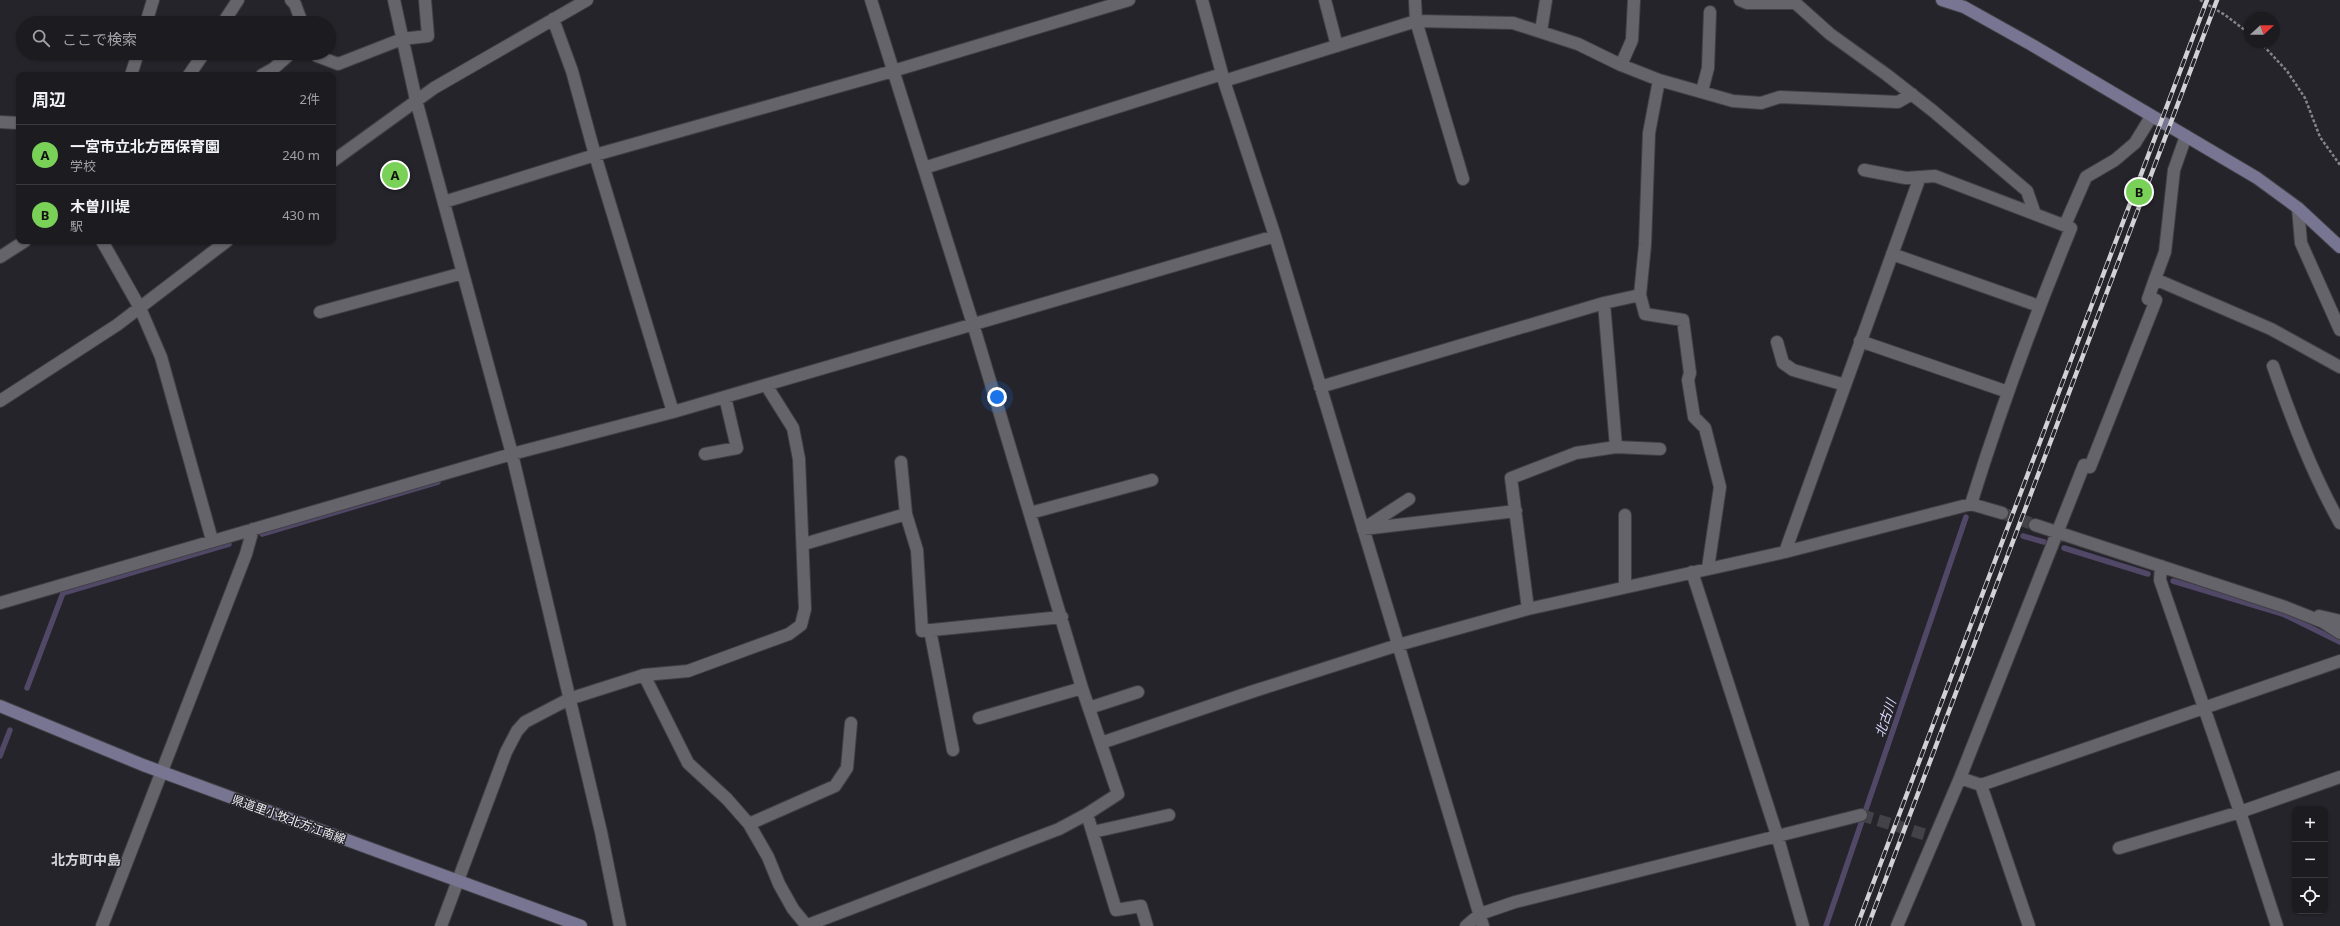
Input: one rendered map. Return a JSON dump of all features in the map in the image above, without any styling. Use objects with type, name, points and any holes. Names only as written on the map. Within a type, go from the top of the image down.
[{"type":"main road","points":[[1942,0],[1970,10],[2087,77],[2151,117],[2257,178],[2298,208],[2340,247]]},
{"type":"main road","name":"県道里小牧北方江南線","points":[[0,706],[160,772],[581,926]]},
{"type":"street","points":[[148,16],[153,0]]},
{"type":"street","points":[[228,16],[238,0]]},
{"type":"street","points":[[291,0],[295,4],[299,16]]},
{"type":"street","points":[[394,0],[416,100],[512,454],[620,926]]},
{"type":"street","points":[[328,60],[338,64],[402,39],[428,36],[425,0]]},
{"type":"street","points":[[336,159],[416,100],[587,0]]},
{"type":"street","points":[[644,675],[688,764],[727,799],[749,824],[768,857],[779,884],[793,909],[806,926],[1059,828],[1087,814],[1118,794],[1082,688],[1062,617],[973,324],[942,232],[924,168],[871,0]]},
{"type":"street","points":[[444,202],[595,155],[893,71],[1100,4],[1129,0]]},
{"type":"street","points":[[1202,0],[1223,78],[1275,236],[1483,926]]},
{"type":"street","points":[[1325,0],[1337,46]]},
{"type":"street","points":[[1416,0],[1416,21],[1463,179]]},
{"type":"street","points":[[1541,31],[1546,0]]},
{"type":"street","points":[[1621,65],[1632,40],[1634,0]]},
{"type":"street","points":[[1740,0],[1747,3],[1794,2],[1830,34],[1912,94],[2026,191],[2035,214]]},
{"type":"street","points":[[1702,91],[1708,68],[1710,12]]},
{"type":"street","points":[[553,19],[572,71],[595,155],[673,412]]},
{"type":"street","points":[[924,168],[1223,78],[1337,46],[1416,21],[1513,23],[1578,44],[1621,65],[1659,80],[1733,101],[1761,103],[1780,97],[1898,102],[1912,94]]},
{"type":"street","points":[[132,72],[136,60]]},
{"type":"street","points":[[192,72],[200,60]]},
{"type":"street","points":[[268,72],[283,60]]},
{"type":"street","points":[[1659,80],[1649,133],[1645,245],[1640,295],[1645,314],[1683,320],[1690,373],[1688,380],[1694,417],[1705,428],[1720,487],[1708,568]]},
{"type":"street","points":[[2065,225],[2086,177],[2115,160],[2135,143],[2151,117]]},
{"type":"street","points":[[0,122],[16,123]]},
{"type":"street","points":[[1897,926],[1932,835],[1960,778],[2005,660],[2084,465],[2090,467],[2156,300],[2148,299],[2165,252],[2174,170],[2186,136]]},
{"type":"street","points":[[1864,170],[1906,178],[1935,176],[2071,228],[2008,392],[1971,504]]},
{"type":"street","points":[[1785,552],[1920,177]]},
{"type":"street","points":[[2298,208],[2301,243],[2340,330]]},
{"type":"street","points":[[0,603],[212,540],[512,454],[673,412],[1275,236]]},
{"type":"street","points":[[0,254],[19,244]]},
{"type":"street","points":[[104,244],[140,308],[161,357],[212,540]]},
{"type":"street","points":[[0,401],[117,325],[223,244]]},
{"type":"street","points":[[1892,254],[2040,306]]},
{"type":"street","points":[[320,312],[464,273]]},
{"type":"street","points":[[2155,279],[2271,329],[2340,366]]},
{"type":"street","points":[[1320,387],[1604,303],[1640,295]]},
{"type":"street","points":[[1604,303],[1616,447]]},
{"type":"street","points":[[1860,341],[2008,392]]},
{"type":"street","points":[[1777,342],[1783,363],[1793,370],[1845,385]]},
{"type":"street","points":[[2273,366],[2292,419],[2324,494],[2340,524]]},
{"type":"street","points":[[441,926],[516,731],[525,722],[569,699],[644,675],[688,671],[790,634],[801,625],[805,609],[804,544],[799,459],[793,428],[766,385]]},
{"type":"street","points":[[705,454],[737,448],[725,397]]},
{"type":"street","points":[[1528,610],[1511,478],[1576,453],[1616,447],[1660,449]]},
{"type":"street","points":[[901,462],[906,514],[917,550],[922,631],[1062,617]]},
{"type":"street","points":[[1030,513],[1152,480]]},
{"type":"street","points":[[1363,529],[1410,499]]},
{"type":"street","points":[[1101,743],[1251,692],[1398,645],[1528,610],[1708,568],[1785,552],[1971,504],[2002,513]]},
{"type":"street","points":[[1363,529],[1516,511]]},
{"type":"street","points":[[804,544],[906,514]]},
{"type":"street","points":[[1625,515],[1625,587]]},
{"type":"street","points":[[2035,525],[2285,607],[2323,622],[2340,633]]},
{"type":"street","points":[[102,926],[160,772],[246,554],[253,529]]},
{"type":"street","points":[[2161,566],[2160,580],[2240,812],[2277,926]]},
{"type":"street","points":[[1692,572],[1777,835],[1803,926]]},
{"type":"street","points":[[2285,607],[2340,621]]},
{"type":"street","points":[[930,630],[953,750]]},
{"type":"street","points":[[1960,778],[1981,785],[2340,661]]},
{"type":"street","points":[[979,718],[1082,688]]},
{"type":"street","points":[[1089,708],[1138,692]]},
{"type":"street","points":[[749,824],[835,786],[847,768],[851,723]]},
{"type":"street","points":[[2119,848],[2240,812],[2340,778]]},
{"type":"street","points":[[1981,785],[2029,926]]},
{"type":"street","points":[[1087,814],[1116,910],[1141,906],[1147,926]]},
{"type":"street","points":[[1092,832],[1169,815]]},
{"type":"street","points":[[1466,926],[1480,914],[1515,902],[1861,815]]},
{"type":"path","points":[[2200,0],[2225,15],[2244,29]]},
{"type":"path","points":[[2266,48],[2287,71],[2305,98],[2320,136],[2340,165]]},
{"type":"waterway","points":[[262,534],[438,482]]},
{"type":"waterway","name":"北古川","points":[[1826,926],[1966,517]]},
{"type":"waterway","points":[[2023,536],[2044,542]]},
{"type":"waterway","points":[[27,688],[63,593],[229,544]]},
{"type":"waterway","points":[[2064,548],[2148,574]]},
{"type":"waterway","points":[[2173,581],[2283,614],[2340,642]]},
{"type":"waterway","points":[[0,756],[10,730]]},
{"type":"tunnel","points":[[2002,513],[2035,525]]},
{"type":"tunnel","points":[[1861,815],[1927,835]]},
{"type":"railway","points":[[1857,926],[2207,0]]},
{"type":"railway","points":[[1868,926],[2217,0]]},
{"type":"place","name":"一宮市立北方西保育園","points":[[395,175]]},
{"type":"place","name":"木曽川堤","points":[[2139,192]]},
{"type":"district","name":"北方町中島","points":[[86,859]]}]
